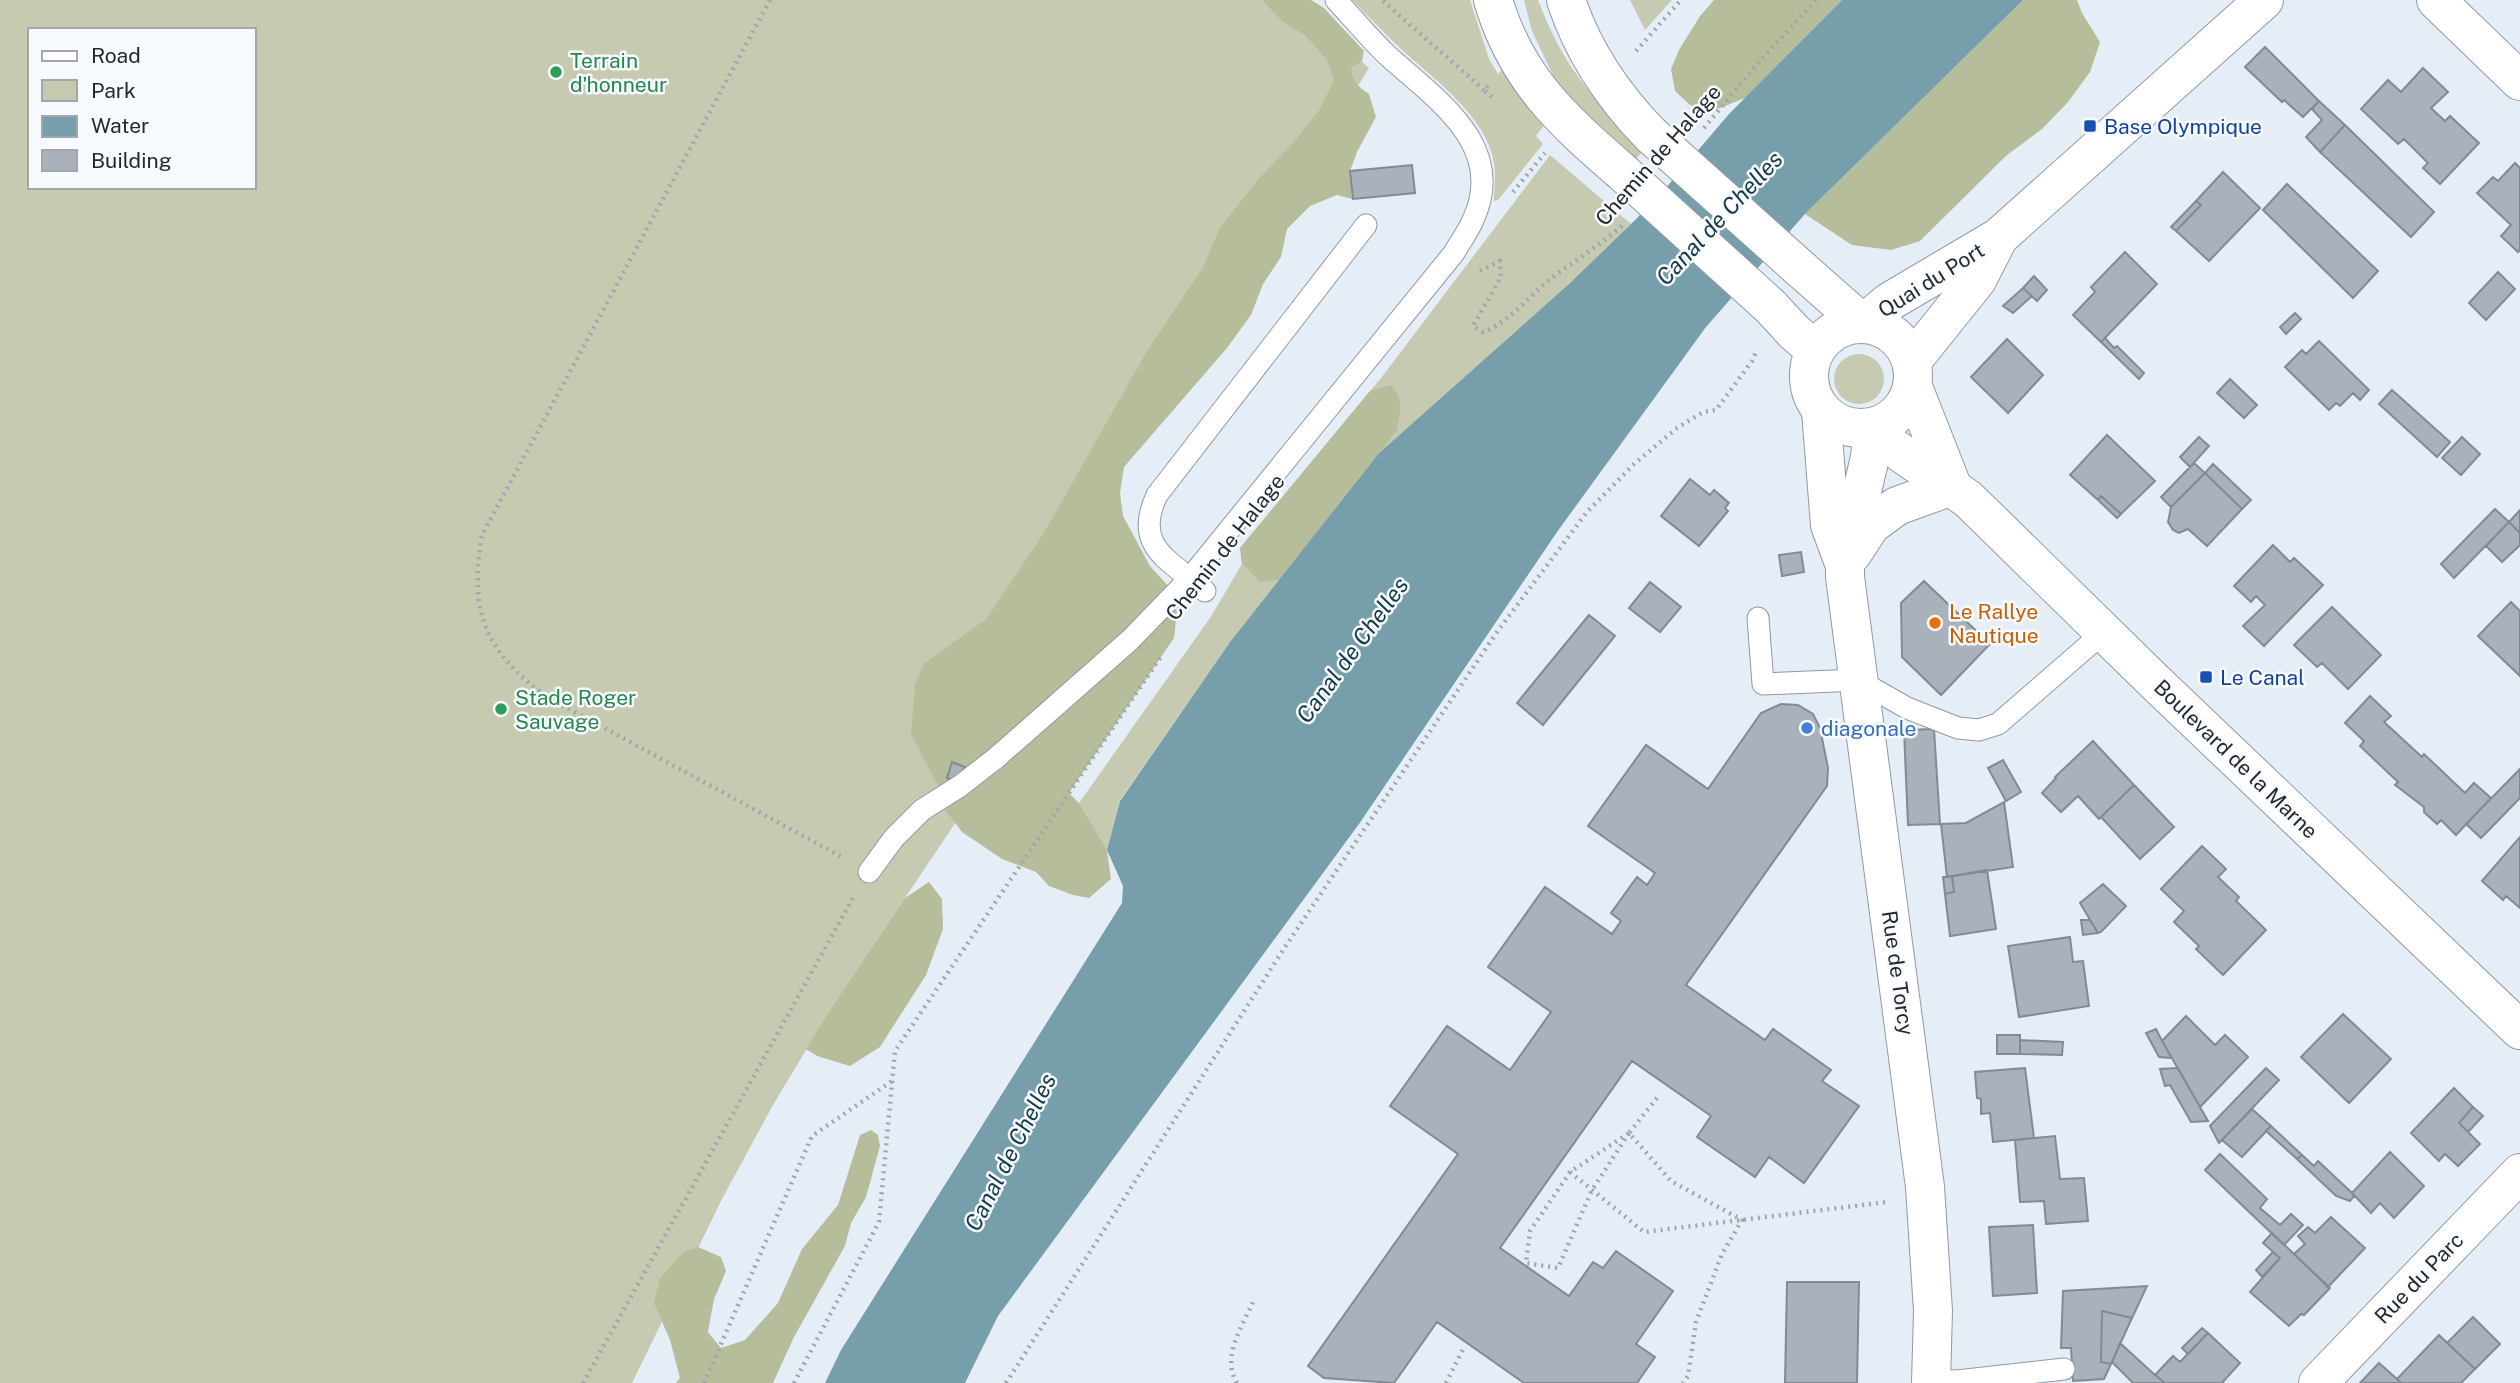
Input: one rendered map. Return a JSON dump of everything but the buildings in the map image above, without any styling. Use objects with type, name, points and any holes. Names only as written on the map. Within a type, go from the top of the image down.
[{"type":"street","points":[[1493,0],[1515,57],[1539,93],[1573,130],[1620,170],[1766,323],[1794,332],[1815,351]]},
{"type":"street","points":[[1566,0],[1588,53],[1607,84],[1651,135],[1863,324]]},
{"type":"street","name":"Quai du Port","points":[[1863,324],[1889,302],[1999,237],[2264,0]]},
{"type":"street","points":[[2435,0],[2520,81]]},
{"type":"street","name":"Quai du Port","points":[[1912,374],[1977,279],[1999,237]]},
{"type":"street","points":[[1863,324],[1885,329],[1902,342],[1912,374],[1907,401],[1899,413],[1887,422],[1859,429],[1844,426],[1821,411],[1812,397],[1808,381],[1809,365],[1815,351],[1835,330],[1863,324]]},
{"type":"street","name":"Boulevard de la Marne","points":[[1912,374],[1952,486]]},
{"type":"street","name":"Rue de Torcy","points":[[1821,411],[1830,525],[1845,565],[1926,1197],[1933,1311],[1931,1382]]},
{"type":"street","name":"Boulevard de la Marne","points":[[1873,427],[1891,446],[1952,486],[2520,1030]]},
{"type":"street","name":"Rue de Torcy","points":[[1845,565],[1870,457],[1873,427]]},
{"type":"street","points":[[1845,565],[1871,525],[1897,506],[1952,486]]},
{"type":"street","name":"Rue du Parc","points":[[2318,1383],[2520,1173]]},
{"type":"lane","points":[[869,872],[894,838],[922,810],[960,786],[996,758],[1130,639],[1197,584],[1454,253],[1474,220],[1482,192],[1482,166],[1472,141],[1452,113],[1385,53],[1336,0]]},
{"type":"lane","points":[[1197,584],[1159,552],[1149,537],[1149,512],[1157,495],[1366,225]]},
{"type":"lane","points":[[1758,618],[1763,684],[1858,680],[1907,708],[1958,728],[1979,730],[1998,724],[2104,632]]},
{"type":"lane","points":[[1931,1382],[2064,1369]]},
{"type":"path","points":[[583,1383],[869,872],[547,697],[518,676],[503,659],[488,633],[478,601],[477,566],[482,535],[770,0]]},
{"type":"path","points":[[1382,0],[1495,100]]},
{"type":"path","points":[[1636,51],[1681,0]]},
{"type":"path","name":"Chemin de Halage","points":[[1703,129],[1758,63],[1816,0]]},
{"type":"path","points":[[1485,90],[1515,57]]},
{"type":"path","points":[[1474,220],[1490,220],[1549,148]]},
{"type":"path","name":"Chemin de Halage","points":[[1471,279],[1479,271],[1500,261],[1501,277],[1473,326],[1483,332],[1496,327],[1551,278],[1598,246],[1627,221]]},
{"type":"path","points":[[1006,1383],[1285,947],[1497,632],[1587,512],[1615,483],[1677,428],[1703,412],[1716,410],[1752,361],[1766,323]]},
{"type":"path","name":"Chemin de Halage","points":[[794,1383],[879,1222],[895,1051],[1166,649]]},
{"type":"path","points":[[704,1383],[812,1136],[892,1081]]},
{"type":"path","points":[[1629,1133],[1570,1172],[1530,1231],[1526,1263],[1558,1268],[1592,1190],[1629,1133],[1657,1098]]},
{"type":"path","points":[[1629,1133],[1671,1181],[1742,1220]]},
{"type":"path","points":[[1570,1172],[1644,1232],[1926,1197]]},
{"type":"path","points":[[1683,1383],[1688,1376],[1696,1322],[1722,1254],[1742,1220]]},
{"type":"path","points":[[1237,1383],[1231,1373],[1233,1346],[1253,1302]]},
{"type":"path","points":[[1446,1383],[1463,1349]]},
{"type":"green space","name":"Stade Roger Sauvage","points":[[0,0],[1288,0],[1369,68],[1124,467],[1003,752],[833,1005],[773,1105],[722,1199],[632,1383],[0,1383]]},
{"type":"green space","points":[[1262,0],[1311,0],[1324,8],[1364,51],[1362,61],[1351,68],[1356,83],[1369,94],[1376,117],[1350,171],[1352,199],[1337,195],[1310,206],[1287,229],[1281,257],[1263,284],[1251,315],[1227,348],[1124,467],[1120,493],[1123,516],[1150,566],[1170,588],[1177,611],[1174,638],[1069,793],[1079,803],[1107,850],[1111,879],[1089,898],[1073,895],[1049,886],[1036,872],[1002,859],[962,832],[946,811],[940,790],[911,734],[915,684],[925,663],[986,619],[1044,533],[1147,351],[1202,269],[1220,228],[1260,177],[1294,142],[1320,109],[1334,80],[1327,60],[1305,35],[1283,22]]},
{"type":"green space","points":[[1352,0],[1470,0],[1489,59],[1498,74],[1502,70],[1548,120],[1536,136],[1543,144],[1498,200],[1494,201],[1494,163],[1481,130],[1457,100]]},
{"type":"green space","points":[[1524,0],[1538,0],[1569,64],[1610,114],[1647,147],[1630,165],[1559,88],[1532,31]]},
{"type":"green space","points":[[1630,0],[1672,0],[1645,30]]},
{"type":"green space","points":[[1714,0],[1842,0],[1745,98],[1720,108],[1704,110],[1690,105],[1675,91],[1671,69],[1679,50],[1700,16]]},
{"type":"green space","points":[[2023,0],[2077,0],[2100,42],[2090,72],[2068,102],[2042,129],[2007,155],[1920,241],[1891,250],[1852,245],[1805,214]]},
{"type":"green space","points":[[1550,155],[1631,224],[1570,283],[1379,453],[1230,642],[1120,800],[1107,850],[1079,803],[1210,618],[1242,564],[1240,548],[1381,378]]},
{"type":"green space","points":[[1849,355],[1869,355],[1883,369],[1883,389],[1869,403],[1849,403],[1835,389],[1835,369]]},
{"type":"green space","points":[[1391,385],[1399,401],[1397,430],[1279,580],[1260,582],[1242,564],[1240,548],[1370,391]]},
{"type":"green space","points":[[929,882],[942,899],[943,929],[926,975],[880,1047],[850,1066],[817,1056],[806,1049],[905,898]]},
{"type":"green space","points":[[871,1130],[878,1135],[880,1146],[866,1197],[851,1223],[845,1246],[794,1337],[773,1383],[676,1383],[680,1378],[670,1340],[654,1303],[660,1278],[684,1252],[698,1247],[721,1257],[726,1271],[714,1299],[708,1332],[721,1348],[745,1340],[778,1303],[802,1249],[838,1205],[860,1135]]},
{"type":"water","name":"Canal de Chelles","points":[[1842,0],[2023,0],[1805,214],[1706,327],[1557,532],[1359,824],[998,1316],[965,1383],[825,1383],[841,1350],[1122,903],[1123,886],[1107,850],[1120,801],[1230,642],[1379,453],[1570,283],[1631,224],[1659,196],[1729,114]]},
{"type":"place","name":"Terrain d'honneur","points":[[556,72]]},
{"type":"place","name":"Base Olympique","points":[[2090,126]]},
{"type":"place","name":"Le Rallye Nautique","points":[[1935,623]]},
{"type":"place","name":"Le Canal","points":[[2206,677]]},
{"type":"place","name":"Stade Roger Sauvage","points":[[501,709]]},
{"type":"place","name":"diagonale","points":[[1807,728]]}]
